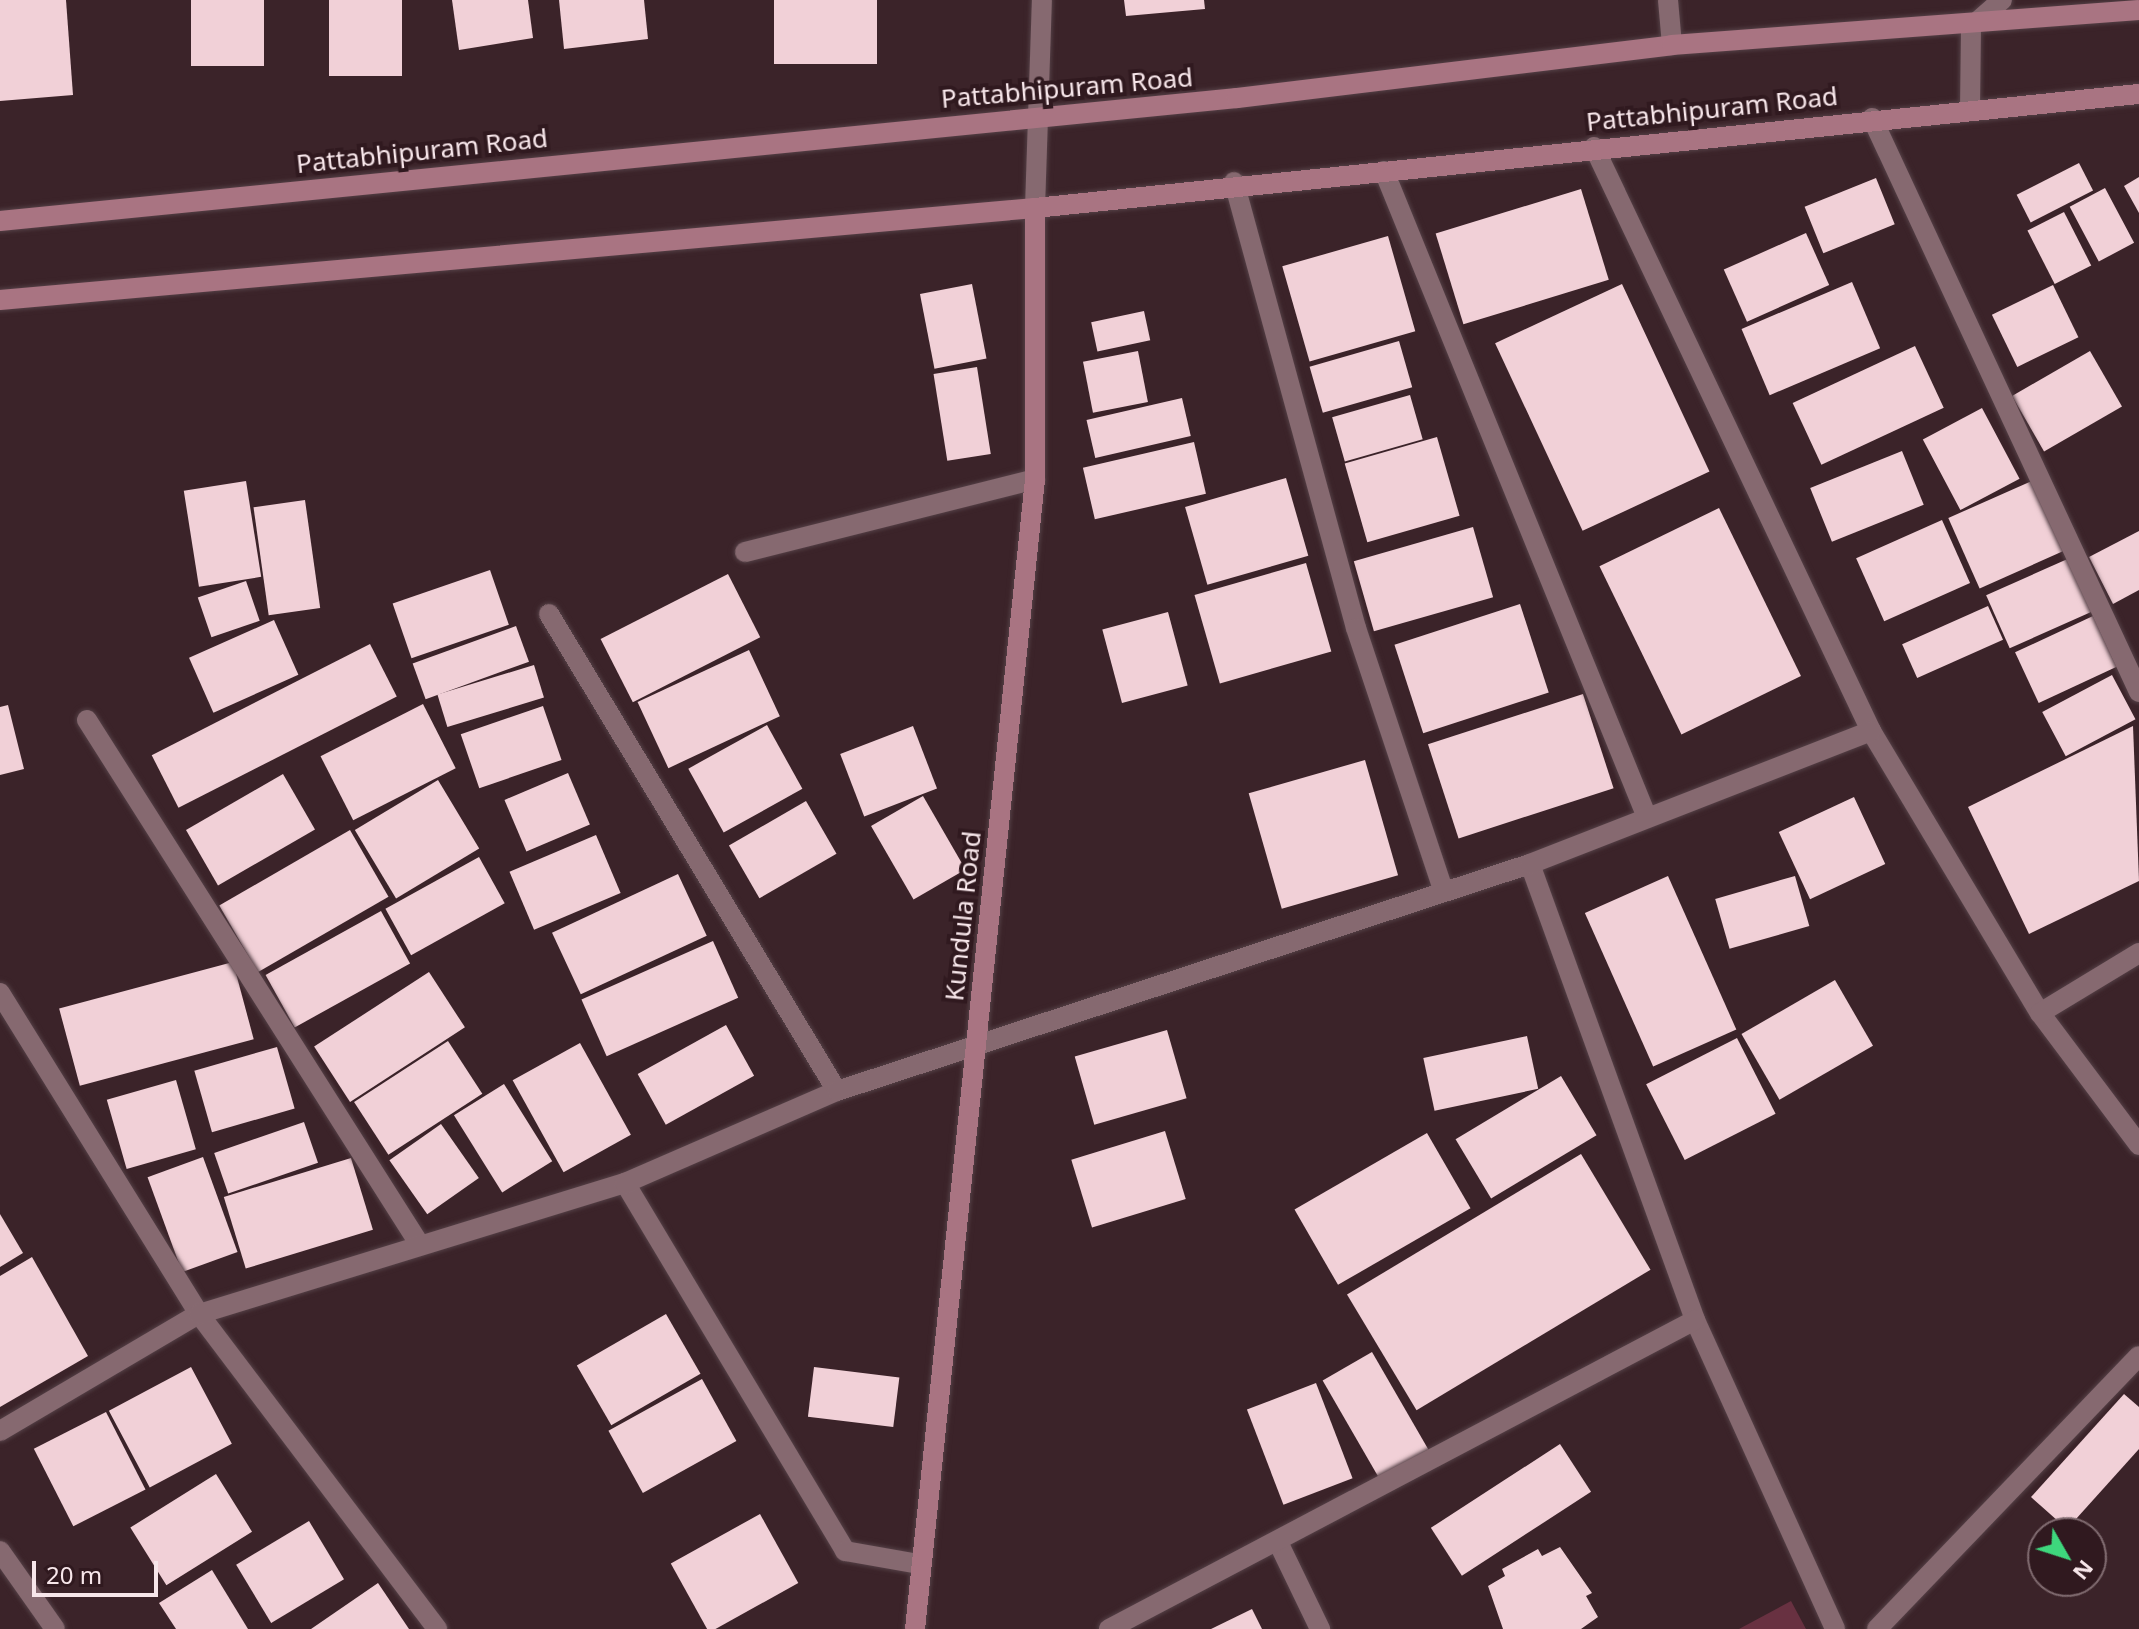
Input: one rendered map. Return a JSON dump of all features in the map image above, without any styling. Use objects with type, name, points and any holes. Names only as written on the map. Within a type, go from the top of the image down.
[{"type":"street","points":[[1035,208],[1042,0]]},
{"type":"street","points":[[1668,0],[1672,45]]},
{"type":"street","points":[[1970,109],[1971,27],[2002,0]]},
{"type":"street","name":"Pattabhipuram Road","points":[[0,221],[1038,117],[1672,45],[1971,27],[2139,10]]},
{"type":"street","name":"Pattabhipuram Road","points":[[0,300],[1035,208],[1234,182],[1384,171],[1872,118],[2139,94]]},
{"type":"street","points":[[1872,118],[2139,692]]},
{"type":"street","points":[[1594,147],[1871,731],[2040,1013],[2139,1145]]},
{"type":"street","points":[[1384,171],[1646,815]]},
{"type":"street","points":[[1234,182],[1356,628],[1443,890]]},
{"type":"street","name":"Kundula Road","points":[[915,1629],[919,1564],[1035,479],[1035,208]]},
{"type":"street","points":[[745,552],[1035,479]]},
{"type":"street","points":[[549,614],[837,1091]]},
{"type":"street","points":[[87,720],[418,1242]]},
{"type":"street","points":[[0,1431],[199,1314],[418,1242],[625,1183],[837,1091],[1530,864],[1646,815],[1871,731]]},
{"type":"street","points":[[1530,864],[1695,1320],[1835,1629]]},
{"type":"street","points":[[2040,1013],[2139,953]]},
{"type":"street","points":[[0,993],[199,1314],[437,1629]]},
{"type":"street","points":[[625,1183],[845,1551],[919,1564]]},
{"type":"street","points":[[1109,1629],[1695,1320]]},
{"type":"street","points":[[1877,1629],[2139,1356]]},
{"type":"street","points":[[1278,1542],[1320,1629]]},
{"type":"street","points":[[0,1551],[55,1629]]},
{"type":"shaded area","points":[[1791,1601],[1806,1629],[1739,1629]]},
{"type":"building","points":[[0,0],[66,0],[73,95],[0,101]]},
{"type":"building","points":[[191,0],[264,0],[264,66],[191,66]]},
{"type":"building","points":[[329,0],[402,0],[402,76],[329,76]]},
{"type":"building","points":[[452,0],[528,0],[533,38],[459,50]]},
{"type":"building","points":[[559,0],[644,0],[648,39],[564,49]]},
{"type":"building","points":[[774,0],[877,0],[877,64],[774,64]]},
{"type":"building","points":[[1124,0],[1204,0],[1205,9],[1126,16]]},
{"type":"building","points":[[2079,163],[2093,191],[2031,222],[2017,195]]},
{"type":"building","points":[[2139,177],[2139,213],[2124,186]]},
{"type":"building","points":[[1876,178],[1895,224],[1823,253],[1805,207]]},
{"type":"building","points":[[2105,188],[2134,243],[2099,262],[2070,207]]},
{"type":"building","points":[[1581,189],[1609,280],[1463,324],[1436,233]]},
{"type":"building","points":[[2064,212],[2091,265],[2055,284],[2027,231]]},
{"type":"building","points":[[1806,233],[1829,285],[1747,322],[1724,270]]},
{"type":"building","points":[[1388,236],[1415,331],[1310,361],[1282,266]]},
{"type":"building","points":[[1852,282],[1880,348],[1770,395],[1742,329]]},
{"type":"building","points":[[972,284],[987,359],[934,369],[920,294]]},
{"type":"building","points":[[1622,284],[1709,472],[1583,531],[1495,343]]},
{"type":"building","points":[[2053,285],[2078,337],[2017,367],[1992,315]]},
{"type":"building","points":[[1144,311],[1150,340],[1097,352],[1091,322]]},
{"type":"building","points":[[1399,341],[1412,387],[1323,413],[1310,367]]},
{"type":"building","points":[[1915,346],[1944,408],[1821,465],[1793,403]]},
{"type":"building","points":[[1138,351],[1148,402],[1093,413],[1083,362]]},
{"type":"building","points":[[2090,351],[2122,406],[2044,451],[2012,396]]},
{"type":"building","points":[[977,367],[991,454],[947,461],[934,374]]},
{"type":"building","points":[[1410,395],[1423,439],[1345,462],[1332,417]]},
{"type":"building","points":[[1182,398],[1191,436],[1095,458],[1087,420]]},
{"type":"building","points":[[1982,408],[2020,479],[1960,510],[1923,439]]},
{"type":"building","points":[[1437,437],[1460,516],[1367,542],[1345,463]]},
{"type":"building","points":[[1194,442],[1206,494],[1095,519],[1083,468]]},
{"type":"building","points":[[1902,451],[1924,505],[1832,542],[1810,488]]},
{"type":"building","points":[[1286,478],[1308,556],[1207,585],[1185,507]]},
{"type":"building","points":[[2036,479],[2067,549],[1980,588],[1948,518]]},
{"type":"building","points":[[246,481],[261,577],[199,587],[184,491]]},
{"type":"building","points":[[305,500],[320,608],[269,615],[254,507]]},
{"type":"building","points":[[1719,508],[1801,676],[1681,734],[1599,566]]},
{"type":"building","points":[[1942,520],[1970,583],[1884,621],[1856,558]]},
{"type":"building","points":[[1473,527],[1493,597],[1374,631],[1354,561]]},
{"type":"building","points":[[2139,531],[2139,590],[2113,604],[2089,557]]},
{"type":"building","points":[[2072,557],[2096,610],[2010,648],[1986,595]]},
{"type":"building","points":[[1306,563],[1331,651],[1220,683],[1194,595]]},
{"type":"building","points":[[490,570],[509,625],[411,658],[393,604]]},
{"type":"building","points":[[728,574],[760,637],[633,702],[601,639]]},
{"type":"building","points":[[246,581],[260,621],[211,637],[198,598]]},
{"type":"building","points":[[1520,604],[1549,692],[1423,733],[1394,645]]},
{"type":"building","points":[[1988,606],[2003,640],[1917,678],[1902,644]]},
{"type":"building","points":[[1168,612],[1188,685],[1122,703],[1102,630]]},
{"type":"building","points":[[2093,616],[2117,667],[2039,703],[2015,652]]},
{"type":"building","points":[[274,620],[298,675],[213,713],[189,658]]},
{"type":"building","points":[[516,626],[529,662],[426,699],[413,664]]},
{"type":"building","points":[[370,644],[397,697],[178,808],[152,755]]},
{"type":"building","points":[[749,650],[780,716],[668,768],[638,702]]},
{"type":"building","points":[[534,665],[544,698],[447,727],[437,695]]},
{"type":"building","points":[[2112,675],[2135,719],[2066,756],[2042,712]]},
{"type":"building","points":[[1583,694],[1614,788],[1459,839],[1428,744]]},
{"type":"building","points":[[423,704],[456,768],[353,820],[321,756]]},
{"type":"building","points":[[8,705],[24,769],[0,775],[0,707]]},
{"type":"building","points":[[543,706],[562,760],[479,788],[461,734]]},
{"type":"building","points":[[767,725],[802,789],[724,832],[688,769]]},
{"type":"building","points":[[913,726],[937,789],[864,817],[840,754]]},
{"type":"building","points":[[2133,726],[2139,881],[2029,934],[1968,807]]},
{"type":"building","points":[[1365,760],[1398,875],[1282,909],[1249,793]]},
{"type":"building","points":[[568,773],[590,825],[526,852],[504,800]]},
{"type":"building","points":[[283,774],[315,829],[218,885],[186,830]]},
{"type":"building","points":[[438,780],[479,849],[396,899],[355,830]]},
{"type":"building","points":[[923,796],[966,870],[914,900],[871,826]]},
{"type":"building","points":[[1854,797],[1885,864],[1810,899],[1779,832]]},
{"type":"building","points":[[806,801],[837,854],[759,898],[729,845]]},
{"type":"building","points":[[350,830],[389,897],[258,972],[219,906]]},
{"type":"building","points":[[596,835],[621,893],[534,930],[509,872]]},
{"type":"building","points":[[479,857],[505,903],[411,955],[385,909]]},
{"type":"building","points":[[678,874],[707,936],[581,994],[552,933]]},
{"type":"building","points":[[1668,876],[1736,1029],[1653,1066],[1585,913]]},
{"type":"building","points":[[1795,876],[1809,926],[1730,949],[1715,899]]},
{"type":"building","points":[[381,911],[410,963],[295,1027],[266,975]]},
{"type":"building","points":[[713,941],[738,998],[607,1056],[581,1000]]},
{"type":"building","points":[[233,962],[254,1039],[80,1086],[59,1009]]},
{"type":"building","points":[[429,972],[465,1027],[350,1102],[314,1047]]},
{"type":"building","points":[[1835,980],[1873,1046],[1779,1100],[1741,1034]]},
{"type":"building","points":[[726,1025],[754,1076],[666,1125],[638,1074]]},
{"type":"building","points":[[1167,1030],[1187,1098],[1094,1125],[1075,1056]]},
{"type":"building","points":[[1527,1036],[1538,1089],[1435,1111],[1423,1058]]},
{"type":"building","points":[[1737,1038],[1776,1114],[1685,1160],[1646,1084]]},
{"type":"building","points":[[448,1041],[482,1094],[388,1155],[354,1102]]},
{"type":"building","points":[[580,1043],[631,1135],[564,1172],[513,1080]]},
{"type":"building","points":[[277,1047],[295,1109],[212,1132],[194,1071]]},
{"type":"building","points":[[1561,1076],[1597,1135],[1491,1198],[1456,1139]]},
{"type":"building","points":[[176,1080],[196,1149],[127,1169],[107,1100]]},
{"type":"building","points":[[504,1084],[552,1161],[502,1192],[454,1115]]},
{"type":"building","points":[[304,1122],[318,1163],[228,1194],[214,1153]]},
{"type":"building","points":[[441,1124],[479,1178],[427,1214],[389,1160]]},
{"type":"building","points":[[1165,1131],[1186,1199],[1092,1228],[1071,1160]]},
{"type":"building","points":[[1427,1133],[1470,1208],[1338,1285],[1294,1210]]},
{"type":"building","points":[[1581,1154],[1651,1270],[1417,1410],[1347,1295]]},
{"type":"building","points":[[203,1157],[238,1252],[182,1272],[148,1177]]},
{"type":"building","points":[[351,1158],[373,1230],[246,1269],[224,1197]]},
{"type":"building","points":[[0,1214],[23,1253],[0,1267]]},
{"type":"building","points":[[32,1257],[88,1356],[0,1407],[0,1276]]},
{"type":"building","points":[[666,1314],[700,1374],[611,1425],[577,1366]]},
{"type":"building","points":[[1372,1352],[1428,1450],[1379,1478],[1323,1380]]},
{"type":"building","points":[[191,1367],[232,1444],[150,1487],[109,1411]]},
{"type":"building","points":[[814,1367],[899,1377],[893,1427],[808,1417]]},
{"type":"building","points":[[702,1379],[736,1441],[643,1493],[608,1431]]},
{"type":"building","points":[[1316,1383],[1353,1478],[1283,1505],[1247,1410]]},
{"type":"building","points":[[2124,1394],[2139,1407],[2139,1449],[2078,1517],[2054,1517],[2031,1497]]},
{"type":"building","points":[[106,1412],[145,1490],[73,1526],[34,1449]]},
{"type":"building","points":[[1560,1444],[1591,1492],[1462,1576],[1431,1528]]},
{"type":"building","points":[[216,1474],[252,1532],[166,1585],[130,1528]]},
{"type":"building","points":[[760,1514],[798,1583],[715,1629],[707,1629],[671,1563]]},
{"type":"building","points":[[309,1521],[344,1579],[271,1623],[236,1565]]},
{"type":"building","points":[[1560,1547],[1592,1593],[1586,1596],[1598,1617],[1581,1629],[1503,1629],[1488,1586],[1505,1576],[1502,1569],[1538,1549],[1542,1556]]},
{"type":"building","points":[[212,1570],[248,1629],[176,1629],[159,1603]]},
{"type":"building","points":[[378,1583],[409,1629],[311,1629]]},
{"type":"building","points":[[1252,1609],[1262,1629],[1211,1629]]}]
